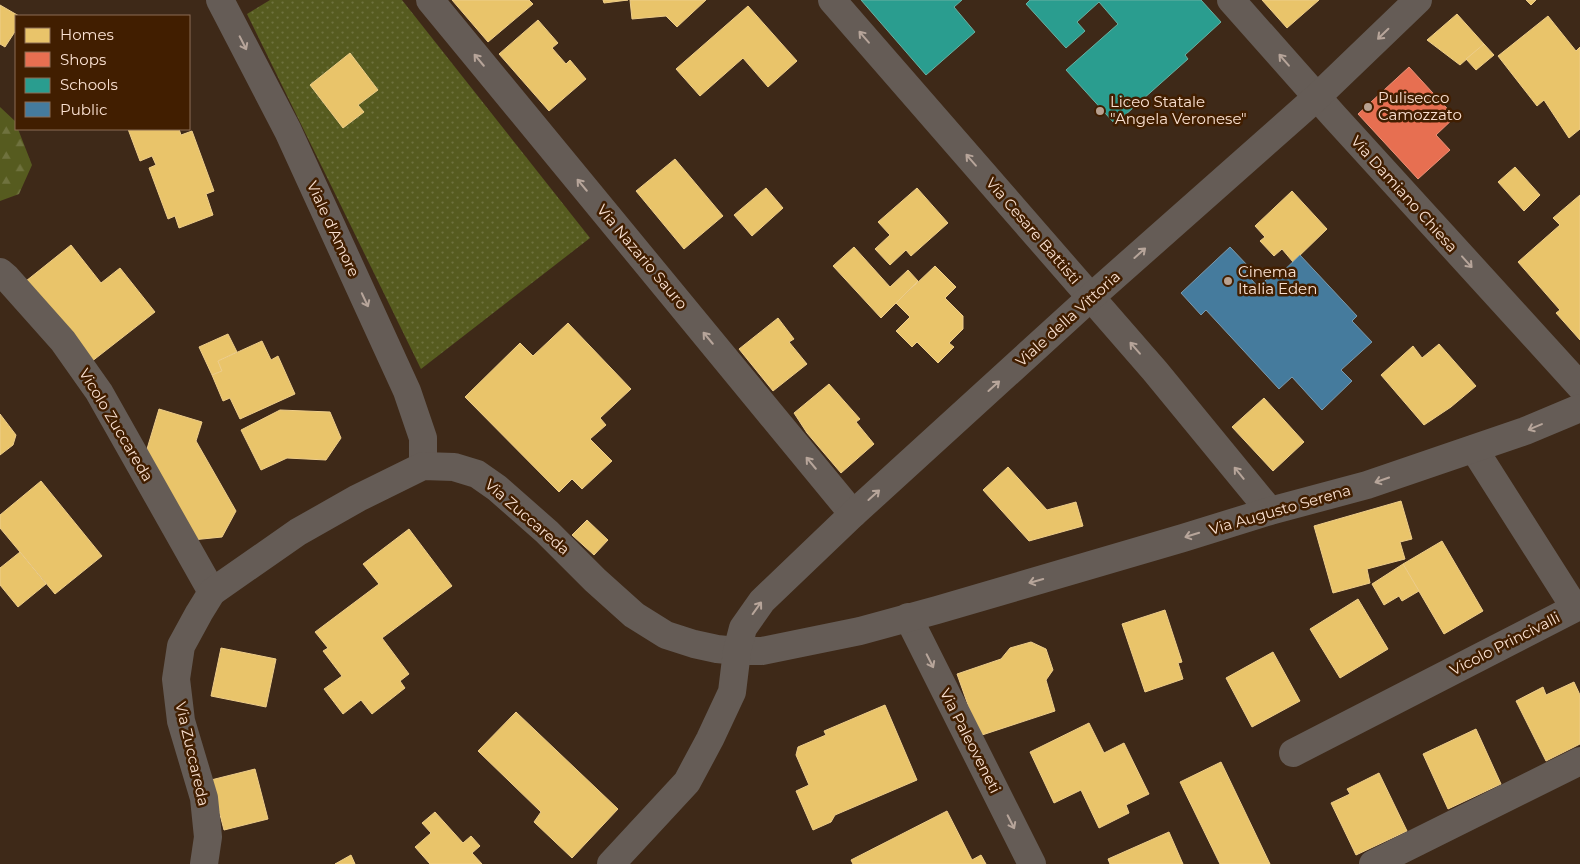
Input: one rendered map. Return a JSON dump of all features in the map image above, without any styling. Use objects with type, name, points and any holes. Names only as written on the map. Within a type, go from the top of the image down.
[{"type":"street","name":"Via Nazario Sauro","points":[[430,0],[854,514]]},
{"type":"street","name":"Via Cesare Battisti","points":[[832,0],[1155,371],[1270,511]]},
{"type":"street","name":"Via Damiano Chiesa","points":[[1231,0],[1580,386]]},
{"type":"street","name":"Viale d'Amore","points":[[227,3],[288,131],[407,392],[423,438],[423,466]]},
{"type":"street","name":"Viale della Vittoria","points":[[611,864],[687,782],[732,692],[737,651],[743,628],[762,602],[854,514],[1090,298],[1317,96],[1404,4]]},
{"type":"street","name":"Vicolo Zuccareda","points":[[0,272],[63,341],[99,392],[212,592]]},
{"type":"street","name":"Via Augusto Serena","points":[[976,598],[1270,511],[1367,485],[1525,431],[1580,408]]},
{"type":"street","name":"Vicolo Princivalli","points":[[1293,753],[1575,608],[1474,449]]},
{"type":"street","name":"Via Zuccareda","points":[[204,864],[208,837],[204,798],[181,721],[176,679],[181,646],[212,592],[298,532],[358,498],[423,466],[454,467],[477,474],[497,488],[547,532],[595,580],[634,615],[666,635],[694,644],[737,651],[762,651],[802,644],[908,618],[976,598]]},
{"type":"street","name":"Via Paleoveneti","points":[[908,618],[1032,864]]},
{"type":"street","points":[[1373,864],[1580,761]]},
{"type":"green space","points":[[270,0],[402,0],[590,238],[421,369],[247,14]]},
{"type":"green space","points":[[0,107],[15,121],[15,130],[18,130],[32,165],[19,194],[0,201]]},
{"type":"building: Homes","points":[[452,0],[529,0],[533,4],[488,42]]},
{"type":"building: Homes","points":[[603,0],[628,0],[604,3]]},
{"type":"building: Homes","points":[[630,0],[706,0],[677,27],[666,16],[632,19]]},
{"type":"building: Homes","points":[[1262,0],[1319,0],[1287,28]]},
{"type":"building: Homes","points":[[1526,0],[1536,0],[1531,5]]},
{"type":"building: Homes","points":[[0,5],[17,15],[15,15],[15,32],[5,47],[0,44]]},
{"type":"building: Homes","points":[[748,6],[797,61],[768,87],[743,58],[700,96],[676,69]]},
{"type":"building: Homes","points":[[1457,14],[1484,44],[1460,65],[1427,40]]},
{"type":"building: Homes","points":[[1548,16],[1576,51],[1580,47],[1580,129],[1569,138],[1544,100],[1537,106],[1498,56]]},
{"type":"building: Homes","points":[[538,20],[558,43],[552,48],[566,64],[570,60],[586,79],[549,111],[499,54]]},
{"type":"building: Homes","points":[[1484,44],[1494,55],[1476,70],[1466,59]]},
{"type":"building: Homes","points":[[350,53],[378,90],[358,105],[364,112],[343,128],[310,85]]},
{"type":"building: Homes","points":[[128,130],[179,130],[181,135],[192,131],[214,191],[206,194],[213,215],[179,228],[175,216],[168,219],[149,168],[156,165],[152,156],[140,161]]},
{"type":"building: Homes","points":[[675,159],[723,216],[684,249],[636,191]]},
{"type":"building: Homes","points":[[1515,167],[1540,195],[1524,211],[1498,182]]},
{"type":"building: Homes","points":[[766,188],[783,208],[752,236],[734,215]]},
{"type":"building: Homes","points":[[917,188],[948,223],[911,256],[906,250],[890,265],[875,249],[890,235],[878,222]]},
{"type":"building: Homes","points":[[1292,191],[1327,229],[1293,262],[1282,249],[1274,256],[1260,241],[1265,237],[1255,226]]},
{"type":"building: Homes","points":[[1580,195],[1580,340],[1556,313],[1560,310],[1518,262],[1560,225],[1553,218]]},
{"type":"building: Homes","points":[[71,245],[101,283],[120,268],[155,312],[91,362],[26,281]]},
{"type":"building: Homes","points":[[854,247],[890,287],[908,270],[918,281],[881,318],[833,266]]},
{"type":"building: Homes","points":[[935,266],[956,287],[945,298],[963,316],[963,329],[949,343],[954,347],[938,363],[917,342],[912,347],[896,331],[910,317],[896,303]]},
{"type":"building: Homes","points":[[778,318],[794,339],[789,342],[807,364],[773,391],[739,349]]},
{"type":"building: Homes","points":[[568,323],[631,389],[600,418],[606,425],[590,439],[612,461],[582,489],[572,479],[559,492],[465,397],[520,343],[533,356]]},
{"type":"building: Homes","points":[[228,334],[237,352],[218,361],[222,371],[212,375],[199,347]]},
{"type":"building: Homes","points":[[262,341],[271,360],[278,356],[295,394],[240,419],[230,398],[223,401],[212,375],[222,371],[218,361]]},
{"type":"building: Homes","points":[[1439,344],[1476,386],[1451,407],[1424,425],[1381,375],[1413,346],[1422,358]]},
{"type":"building: Homes","points":[[829,384],[860,419],[856,422],[874,444],[841,473],[807,433],[794,413]]},
{"type":"building: Homes","points":[[1264,398],[1304,442],[1273,471],[1232,427]]},
{"type":"building: Homes","points":[[159,409],[202,422],[196,441],[236,511],[222,537],[192,540],[144,459]]},
{"type":"building: Homes","points":[[280,410],[330,412],[341,438],[326,460],[287,458],[261,470],[241,430]]},
{"type":"building: Homes","points":[[0,414],[16,435],[13,445],[0,455]]},
{"type":"building: Homes","points":[[1008,467],[1047,510],[1076,502],[1083,526],[1029,541],[983,490]]},
{"type":"building: Homes","points":[[41,481],[102,556],[55,594],[0,528],[0,515]]},
{"type":"building: Homes","points":[[1401,501],[1412,539],[1400,542],[1405,559],[1367,569],[1370,583],[1333,593],[1314,526]]},
{"type":"building: Homes","points":[[587,520],[608,540],[594,555],[572,535]]},
{"type":"building: Homes","points":[[409,529],[452,586],[382,638],[409,674],[400,681],[405,688],[372,714],[361,700],[343,714],[324,689],[342,676],[323,651],[328,648],[315,632],[379,584],[363,564]]},
{"type":"building: Homes","points":[[1442,541],[1483,611],[1444,634],[1403,564]]},
{"type":"building: Homes","points":[[20,552],[46,584],[18,607],[0,585],[0,568]]},
{"type":"building: Homes","points":[[1403,564],[1419,591],[1402,601],[1399,596],[1384,605],[1372,584]]},
{"type":"building: Homes","points":[[1358,599],[1388,649],[1340,678],[1310,629]]},
{"type":"building: Homes","points":[[1165,610],[1182,662],[1178,663],[1183,679],[1145,692],[1122,624]]},
{"type":"building: Homes","points":[[1031,642],[1046,649],[1053,670],[1046,680],[1055,711],[979,736],[957,674],[1001,659],[1010,648]]},
{"type":"building: Homes","points":[[221,648],[276,659],[266,707],[211,696]]},
{"type":"building: Homes","points":[[1273,652],[1300,701],[1252,727],[1226,678]]},
{"type":"building: Homes","points":[[1574,682],[1580,695],[1580,744],[1546,761],[1516,701],[1543,687],[1546,695]]},
{"type":"building: Homes","points":[[885,705],[917,780],[835,815],[831,822],[813,830],[796,791],[809,785],[796,755],[798,747],[826,735],[824,731]]},
{"type":"building: Homes","points":[[516,712],[618,809],[572,858],[534,822],[541,812],[478,751]]},
{"type":"building: Homes","points":[[1089,723],[1104,753],[1124,743],[1149,794],[1126,805],[1129,813],[1099,828],[1081,790],[1054,803],[1030,752]]},
{"type":"building: Homes","points":[[1476,729],[1501,784],[1448,809],[1423,754]]},
{"type":"building: Homes","points":[[1221,762],[1270,864],[1220,864],[1180,782]]},
{"type":"building: Homes","points":[[255,769],[268,819],[224,830],[211,780]]},
{"type":"building: Homes","points":[[1379,773],[1407,831],[1356,855],[1331,803],[1350,794],[1347,789]]},
{"type":"building: Homes","points":[[947,811],[972,860],[981,855],[986,864],[853,864],[851,860]]},
{"type":"building: Homes","points":[[435,812],[463,843],[471,836],[480,846],[472,853],[482,864],[430,864],[415,847],[431,833],[422,823]]},
{"type":"building: Homes","points":[[1169,832],[1183,864],[1110,864],[1108,859]]},
{"type":"building: Homes","points":[[351,855],[355,864],[335,864]]},
{"type":"building: Shops","points":[[1409,67],[1455,117],[1436,135],[1450,150],[1418,179],[1358,114]]},
{"type":"building: Schools","points":[[861,0],[962,0],[954,7],[975,32],[926,75]]},
{"type":"building: Schools","points":[[1030,0],[1201,0],[1221,22],[1185,55],[1188,59],[1115,124],[1066,70],[1118,24],[1099,2],[1077,22],[1085,31],[1066,48],[1026,4]]},
{"type":"building: Public","points":[[1230,247],[1249,267],[1245,272],[1258,287],[1272,275],[1276,278],[1300,255],[1357,316],[1352,321],[1372,342],[1341,370],[1352,381],[1322,410],[1292,377],[1279,389],[1206,310],[1201,315],[1181,293]]},
{"type":"place","name":"Pulisecco Camozzato","points":[[1368,107]]},
{"type":"place","name":"Liceo Statale \"Angela Veronese\"","points":[[1100,111]]},
{"type":"place","name":"Cinema Italia Eden","points":[[1228,281]]}]
